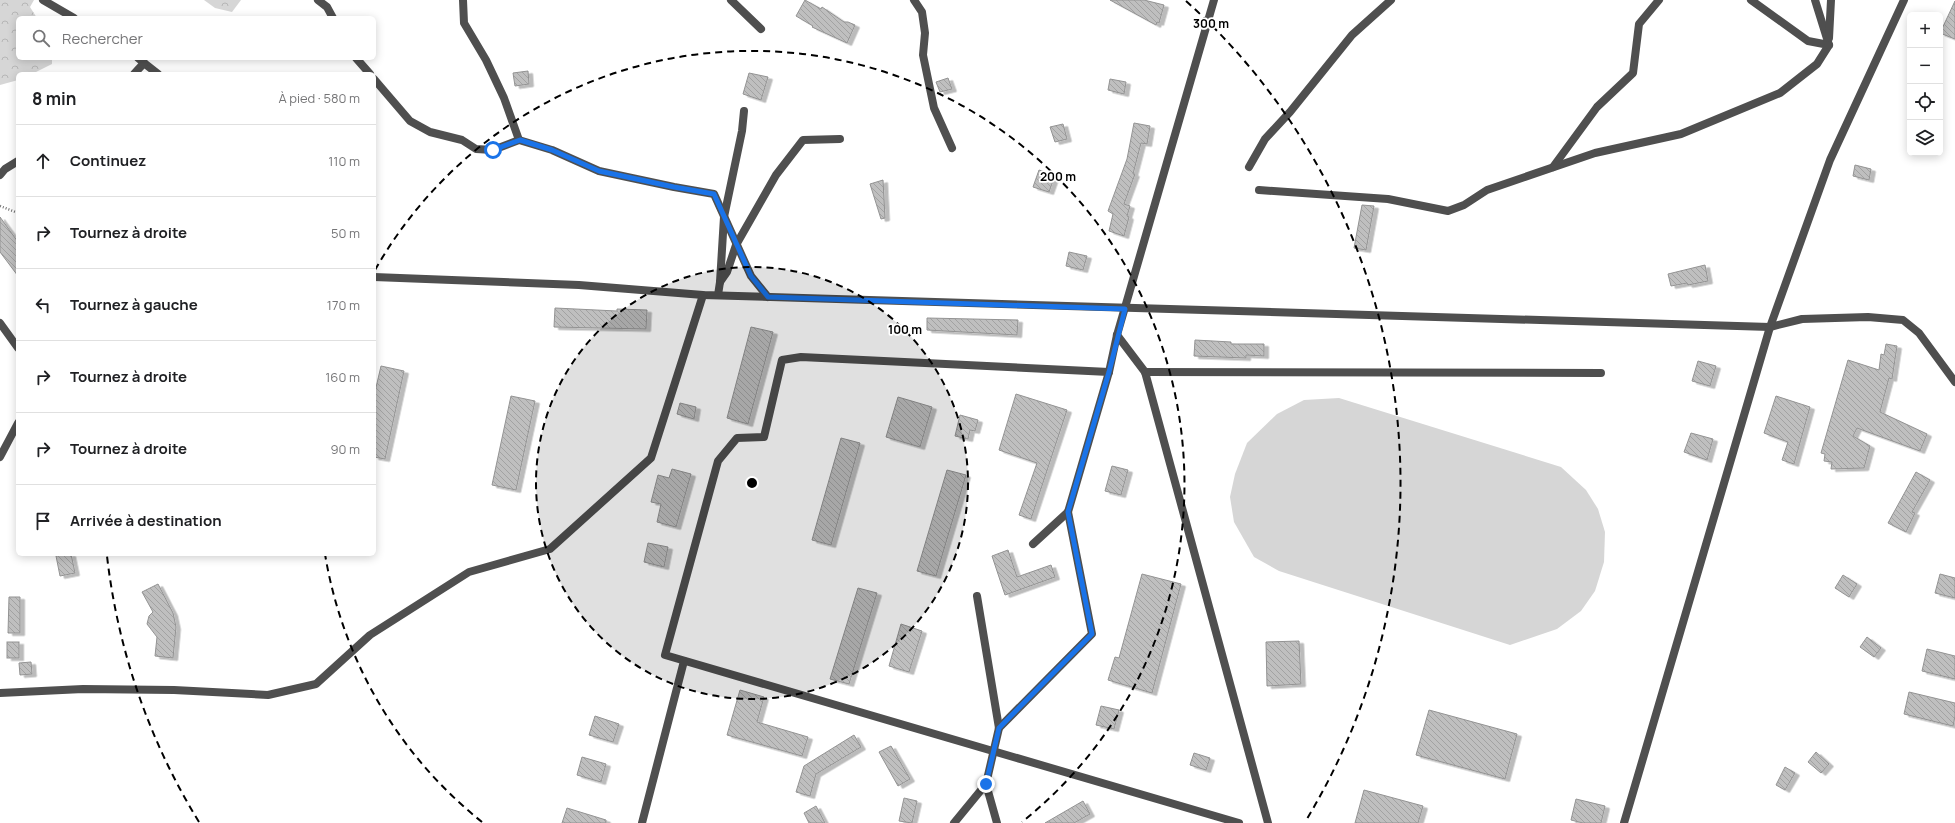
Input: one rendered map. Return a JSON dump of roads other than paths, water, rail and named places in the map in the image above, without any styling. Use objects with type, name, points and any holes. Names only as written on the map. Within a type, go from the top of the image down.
[{"type":"street","points":[[43,0],[71,16]]},
{"type":"street","points":[[318,0],[327,7],[332,16]]},
{"type":"street","points":[[463,0],[464,23],[486,60],[504,98],[520,140]]},
{"type":"street","points":[[731,0],[761,29]]},
{"type":"street","points":[[914,0],[922,12],[925,33],[923,55],[934,108],[952,148]]},
{"type":"street","points":[[997,823],[986,784],[992,750],[999,728],[1092,634],[1068,512],[1109,372],[1117,335],[1214,0]]},
{"type":"street","points":[[1249,167],[1265,139],[1290,112],[1352,35],[1391,0]]},
{"type":"street","points":[[1553,167],[1597,107],[1633,73],[1639,24],[1659,0]]},
{"type":"street","points":[[1750,0],[1808,41],[1829,45]]},
{"type":"street","points":[[1815,0],[1829,45]]},
{"type":"street","points":[[1259,190],[1388,200],[1448,211],[1464,206],[1488,190],[1595,153],[1681,134],[1780,93],[1817,64],[1829,45],[1830,0]]},
{"type":"street","points":[[1624,823],[1770,328],[1830,160],[1904,0]]},
{"type":"street","points":[[135,72],[141,60],[156,72]]},
{"type":"street","points":[[358,60],[368,72]]},
{"type":"street","points":[[376,81],[410,121],[430,132],[462,140],[476,149],[493,150],[520,140],[552,150],[599,171],[714,194],[751,276],[768,297]]},
{"type":"street","points":[[718,295],[724,216],[742,131],[744,111]]},
{"type":"street","points":[[720,282],[727,272],[736,245],[776,175],[803,140],[840,139]]},
{"type":"street","points":[[0,175],[5,169],[16,162]]},
{"type":"street","points":[[376,277],[579,285],[703,295],[1770,328],[1802,319],[1868,317],[1902,320],[1919,333],[1955,382]]},
{"type":"street","points":[[0,693],[83,689],[174,690],[268,695],[316,684],[370,635],[469,572],[550,548],[651,458],[703,295]]},
{"type":"street","points":[[0,323],[16,345]]},
{"type":"street","points":[[1117,335],[1145,372],[1268,823]]},
{"type":"street","points":[[1109,372],[801,357],[782,360],[764,437],[737,438],[718,461],[665,655],[1239,823]]},
{"type":"street","points":[[1145,372],[1601,374]]},
{"type":"street","points":[[0,457],[16,425]]},
{"type":"street","points":[[1033,544],[1068,512]]},
{"type":"street","points":[[977,596],[999,728]]},
{"type":"street","points":[[642,823],[684,660]]},
{"type":"street","points":[[954,823],[986,784]]}]
